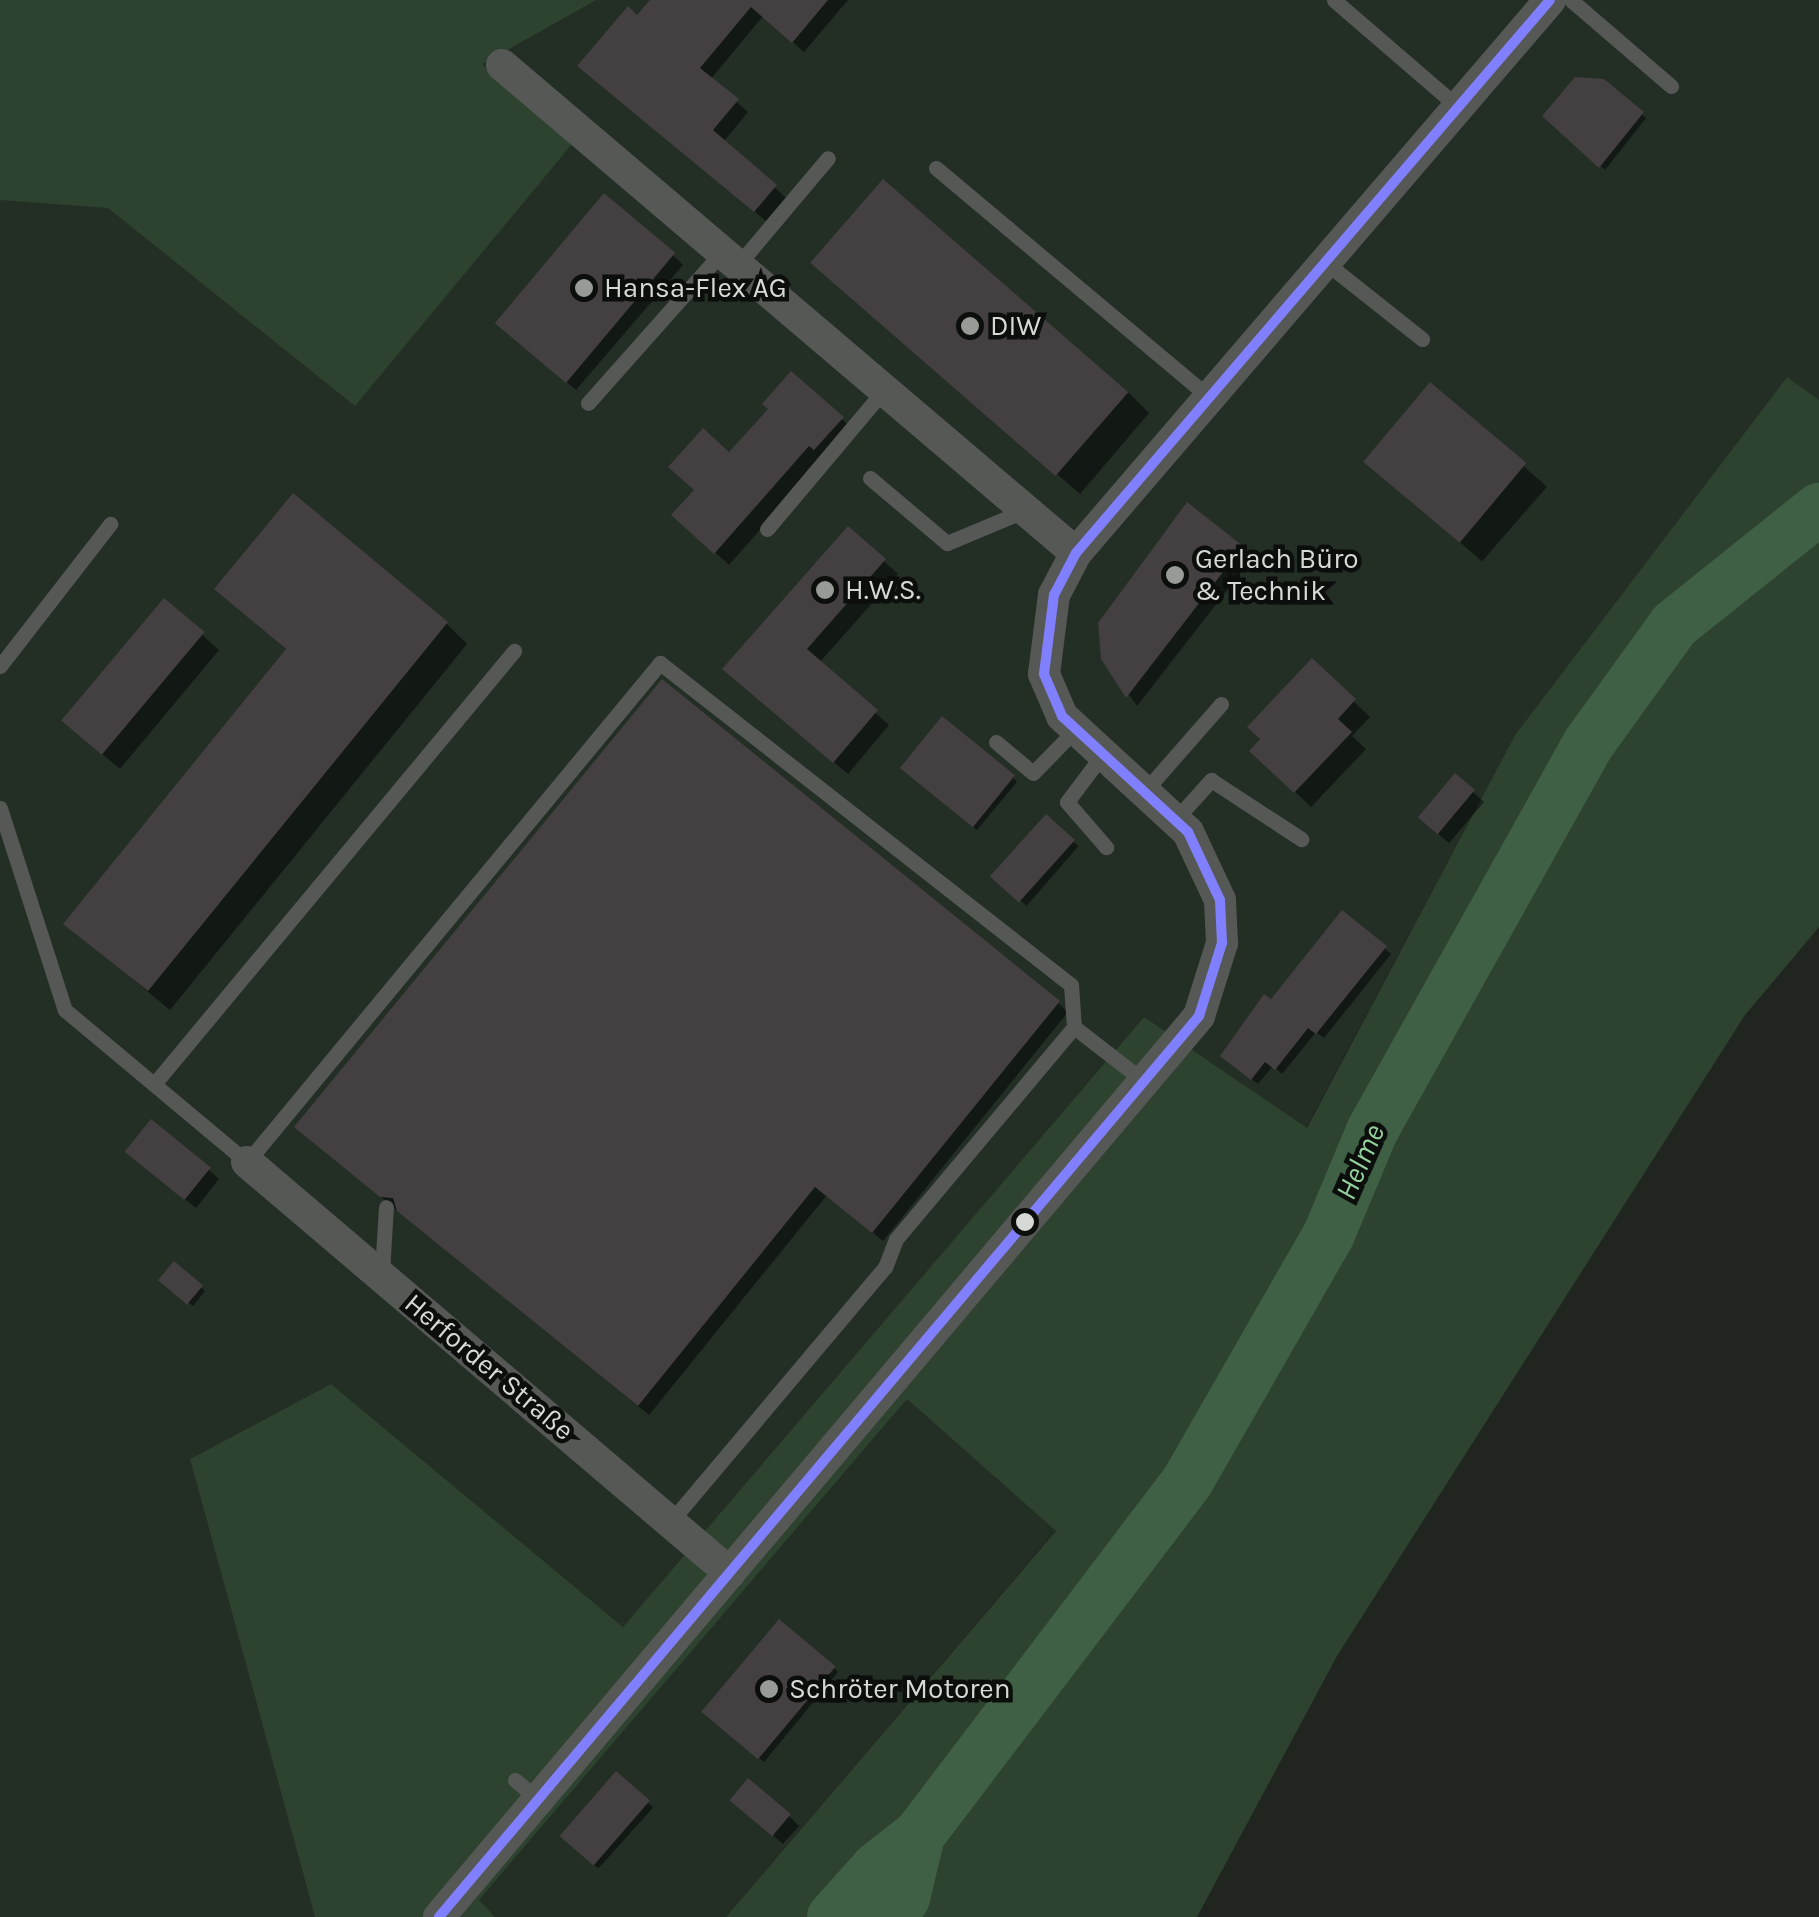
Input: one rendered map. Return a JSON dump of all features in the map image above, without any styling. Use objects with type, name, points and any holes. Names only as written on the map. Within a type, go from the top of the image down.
[{"type":"street","points":[[439,1917],[527,1790],[730,1573],[1199,1016],[1222,943],[1220,900],[1208,865],[1175,820],[1062,716],[1044,660],[1054,595],[1076,553],[1550,0]]},
{"type":"street","points":[[502,64],[1076,553]]},
{"type":"street","name":"Herforder Straße","points":[[247,1162],[730,1573]]},
{"type":"lane","points":[[1334,0],[1458,106]]},
{"type":"lane","points":[[1571,0],[1671,86]]},
{"type":"lane","points":[[588,403],[828,158]]},
{"type":"lane","points":[[936,168],[1209,397]]},
{"type":"lane","points":[[1325,262],[1422,339]]},
{"type":"lane","points":[[767,529],[884,390]]},
{"type":"lane","points":[[870,478],[947,544],[1026,510]]},
{"type":"lane","points":[[0,666],[110,524]]},
{"type":"lane","points":[[154,1083],[514,651]]},
{"type":"lane","points":[[0,808],[65,1010],[247,1162],[660,663],[1072,986],[1074,1027],[896,1239],[885,1267],[670,1522]]},
{"type":"lane","points":[[1144,792],[1222,704]]},
{"type":"lane","points":[[996,742],[1032,773],[1076,729]]},
{"type":"lane","points":[[1104,754],[1067,802],[1106,847]]},
{"type":"lane","points":[[1175,820],[1211,780],[1301,839]]},
{"type":"lane","points":[[1074,1027],[1145,1082]]},
{"type":"lane","points":[[381,1276],[386,1207]]},
{"type":"shaded area","points":[[0,0],[1819,0],[1819,400],[1786,378],[1515,735],[1306,1128],[1143,1018],[623,1627],[331,1384],[190,1459],[315,1917],[0,1917]]},
{"type":"shaded area","points":[[907,1399],[1056,1530],[726,1917],[495,1917],[478,1901]]},
{"type":"green space","points":[[0,0],[596,0],[482,64],[572,144],[355,406],[108,208],[0,200]]},
{"type":"green space","points":[[1787,377],[1819,400],[1819,927],[1745,1015],[1337,1656],[1197,1917],[726,1917],[1056,1531],[907,1399],[479,1900],[495,1917],[315,1917],[190,1459],[331,1384],[623,1627],[1144,1017],[1307,1128],[1515,735]]},
{"type":"building","points":[[650,0],[828,0],[792,43],[751,7],[700,68],[739,99],[713,130],[777,185],[754,212],[577,66],[628,6],[637,15]]},
{"type":"building","points":[[1575,77],[1604,79],[1644,112],[1599,168],[1542,116]]},
{"type":"building","name":"DIW","points":[[883,179],[1128,392],[1055,476],[810,263]]},
{"type":"building","name":"Hansa-Flex AG","points":[[604,193],[675,253],[566,383],[495,323]]},
{"type":"building","points":[[791,371],[844,417],[814,450],[809,446],[714,554],[671,515],[694,490],[668,467],[703,428],[729,452],[768,409],[762,404]]},
{"type":"building","points":[[1430,382],[1527,463],[1460,543],[1363,462]]},
{"type":"building","points":[[293,493],[448,622],[148,991],[63,924],[286,649],[214,589]]},
{"type":"building","name":"Gerlach Büro & Technik","points":[[1187,502],[1243,546],[1126,698],[1101,659],[1098,623]]},
{"type":"building","points":[[848,526],[886,559],[807,649],[878,710],[833,763],[722,669]]},
{"type":"building","points":[[164,598],[205,632],[102,755],[61,721]]},
{"type":"building","points":[[1312,658],[1356,699],[1338,719],[1352,732],[1294,793],[1249,751],[1260,739],[1247,727]]},
{"type":"building","points":[[662,679],[1060,1001],[872,1233],[815,1187],[638,1406],[397,1211],[393,1198],[380,1197],[294,1127]]},
{"type":"building","points":[[942,716],[1015,775],[973,827],[900,768]]},
{"type":"building","points":[[1455,773],[1475,790],[1438,834],[1418,817]]},
{"type":"building","points":[[1046,814],[1075,840],[1019,903],[990,876]]},
{"type":"building","points":[[1342,910],[1387,946],[1316,1034],[1308,1028],[1275,1070],[1265,1062],[1251,1080],[1220,1056],[1264,994],[1271,999]]},
{"type":"building","points":[[151,1119],[211,1167],[184,1200],[125,1152]]},
{"type":"building","points":[[174,1261],[203,1285],[187,1305],[158,1280]]},
{"type":"building","name":"Schröter Motoren","points":[[779,1619],[836,1667],[758,1759],[701,1712]]},
{"type":"building","points":[[616,1771],[650,1801],[594,1865],[560,1836]]},
{"type":"building","points":[[748,1778],[791,1814],[772,1836],[729,1800]]},
{"type":"waterway","name":"Helme","points":[[889,1917],[904,1898],[919,1835],[1187,1482],[1329,1234],[1372,1131],[1589,743],[1674,625],[1819,509]]},
{"type":"waterway","name":"Helme","points":[[833,1917],[877,1868],[919,1835]]},
{"type":"transit line","points":[[439,1917],[1199,1016],[1222,943],[1220,900],[1188,832],[1062,716],[1044,674],[1054,595],[1076,553],[1550,0]]},
{"type":"place","name":"Hansa-Flex AG","points":[[584,288]]},
{"type":"place","name":"DIW","points":[[970,326]]},
{"type":"place","name":"Gerlach Büro & Technik","points":[[1175,575]]},
{"type":"place","name":"H.W.S.","points":[[825,590]]},
{"type":"place","name":"Schröter Motoren","points":[[769,1689]]}]
